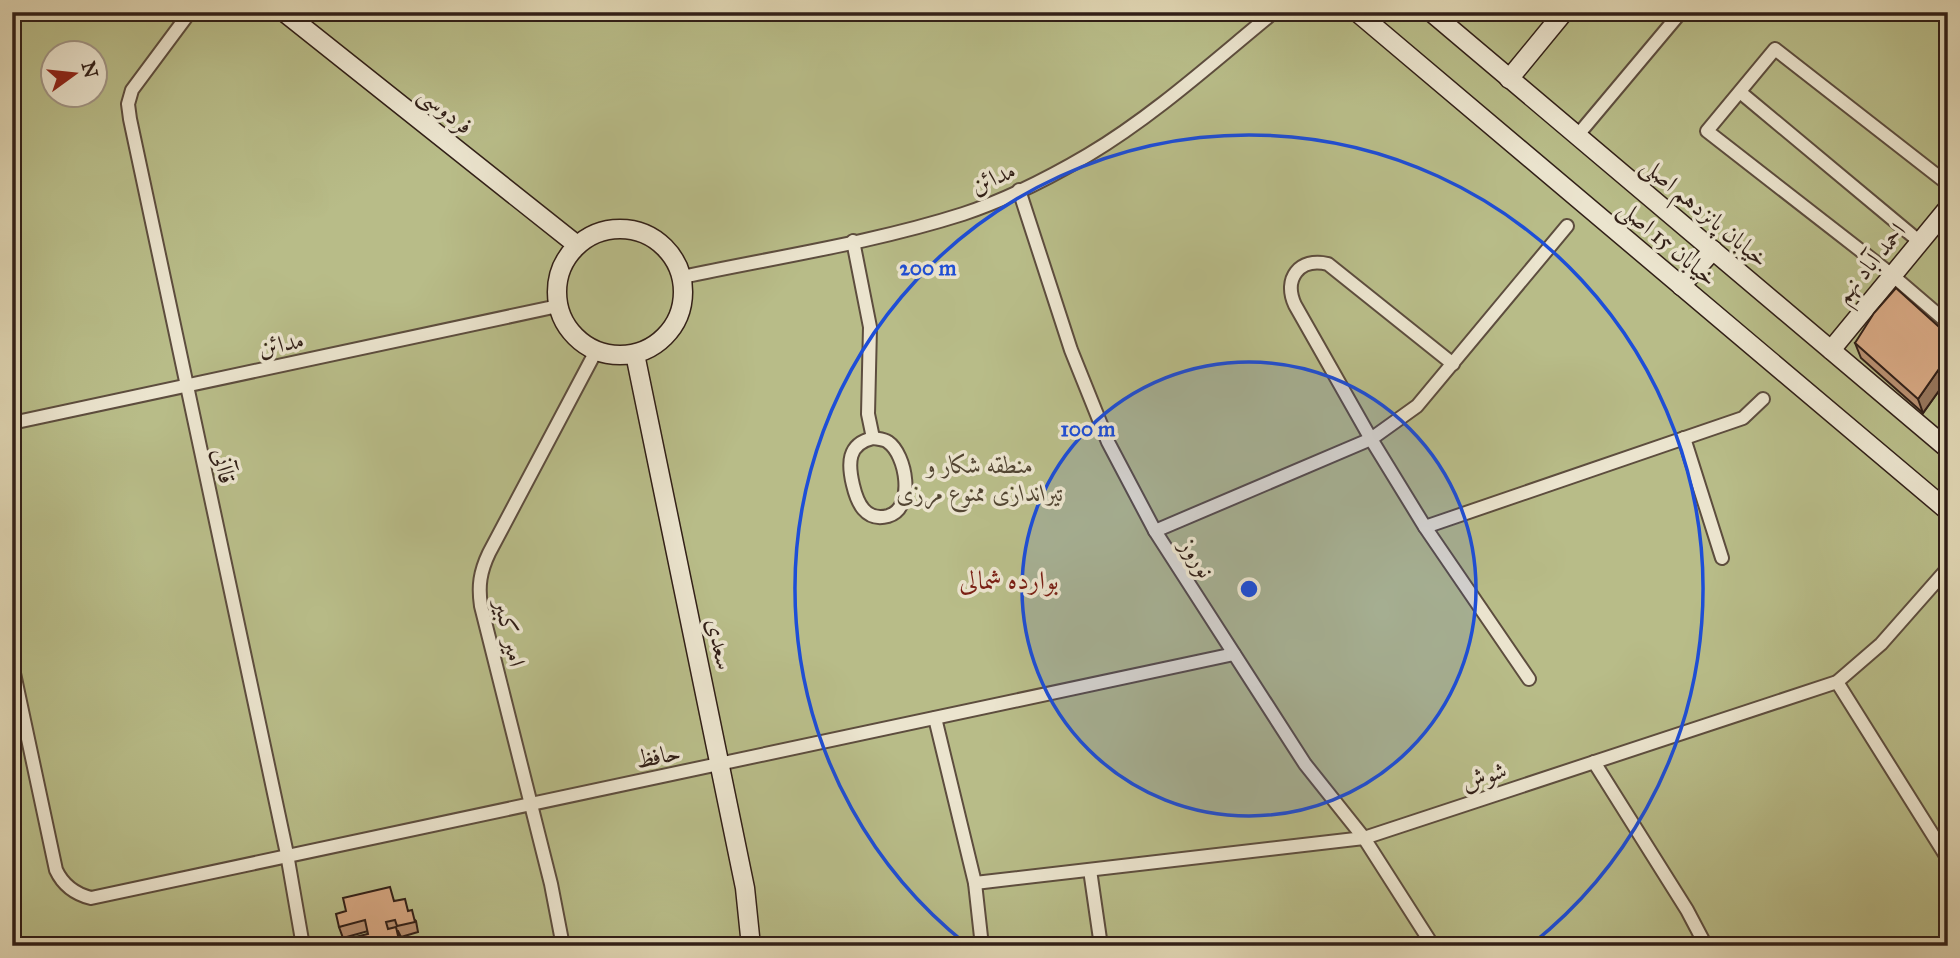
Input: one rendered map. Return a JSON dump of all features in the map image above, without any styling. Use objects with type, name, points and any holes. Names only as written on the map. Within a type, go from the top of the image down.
[{"type":"street","name":"قاآنی","points":[[190,12],[140,77],[128,104],[287,854],[303,946]]},
{"type":"street","name":"فردوسی","points":[[284,12],[577,246]]},
{"type":"street","name":"مدائن","points":[[682,277],[911,229],[966,213],[1019,190],[1088,155],[1142,117],[1274,12]]},
{"type":"street","name":"خیابان 15 اصلی","points":[[1357,12],[1948,511]]},
{"type":"street","name":"خیابان پانزدهم اصلی","points":[[1430,12],[1948,449]]},
{"type":"street","points":[[1509,79],[1564,12]]},
{"type":"street","points":[[1577,136],[1681,12]]},
{"type":"street","points":[[1948,184],[1775,49],[1707,131],[1892,275],[1948,323]]},
{"type":"street","points":[[1740,92],[1920,242]]},
{"type":"street","name":"نوروز","points":[[1019,190],[1070,350],[1108,442],[1155,531],[1305,765],[1364,838],[1433,946]]},
{"type":"street","name":"احمد آباد نهم","points":[[1830,350],[1920,242],[1941,229],[1948,208]]},
{"type":"street","points":[[1155,531],[1371,439],[1417,406],[1567,226]]},
{"type":"street","points":[[625,228],[645,232],[662,243],[674,258],[682,277],[684,297],[674,325],[669,333],[653,346],[635,354],[615,355],[596,351],[579,340],[566,325],[558,306],[556,286],[561,267],[587,237],[605,229],[625,228]]},
{"type":"street","points":[[853,241],[870,327],[868,414],[873,438]]},
{"type":"street","points":[[1681,286],[1713,250]]},
{"type":"street","points":[[1453,364],[1328,264],[1310,263],[1296,272],[1292,280],[1291,297],[1371,439],[1425,527],[1529,679]]},
{"type":"street","name":"مدائن","points":[[12,423],[558,306]]},
{"type":"street","name":"امیر کبیر","points":[[563,946],[551,884],[478,588],[481,570],[596,351]]},
{"type":"street","name":"سعدی","points":[[635,354],[745,888],[751,946]]},
{"type":"street","points":[[1425,527],[1743,418],[1763,399]]},
{"type":"street","points":[[873,438],[888,442],[895,448],[907,491],[901,507],[887,516],[870,514],[862,509],[857,502],[849,467],[849,459],[857,444],[873,438]]},
{"type":"street","points":[[1684,438],[1722,558]]},
{"type":"street","name":"شوش","points":[[975,883],[1364,838],[1837,682],[1881,644],[1948,568]]},
{"type":"street","name":"حافظ","points":[[12,664],[56,870],[61,880],[79,895],[91,898],[287,854],[720,765],[1234,654]]},
{"type":"street","points":[[1837,682],[1948,859]]},
{"type":"street","points":[[936,718],[975,883],[982,946]]},
{"type":"street","points":[[1594,762],[1687,910],[1706,946]]},
{"type":"street","points":[[1090,870],[1101,946]]},
{"type":"green space","name":"منطقه شکار و تیراندازی ممنوع مرزی","points":[[12,12],[1948,12],[1948,946],[12,946]]},
{"type":"building","points":[[1896,288],[1948,335],[1948,356],[1918,399],[1855,343],[1874,313]]},
{"type":"building","points":[[390,887],[394,901],[405,899],[415,922],[397,926],[395,920],[386,922],[388,929],[396,927],[399,940],[374,946],[343,946],[342,940],[368,934],[365,920],[339,927],[336,914],[346,911],[343,898]]},
{"type":"district","name":"بوارده شمالی","points":[[1009,580]]}]
